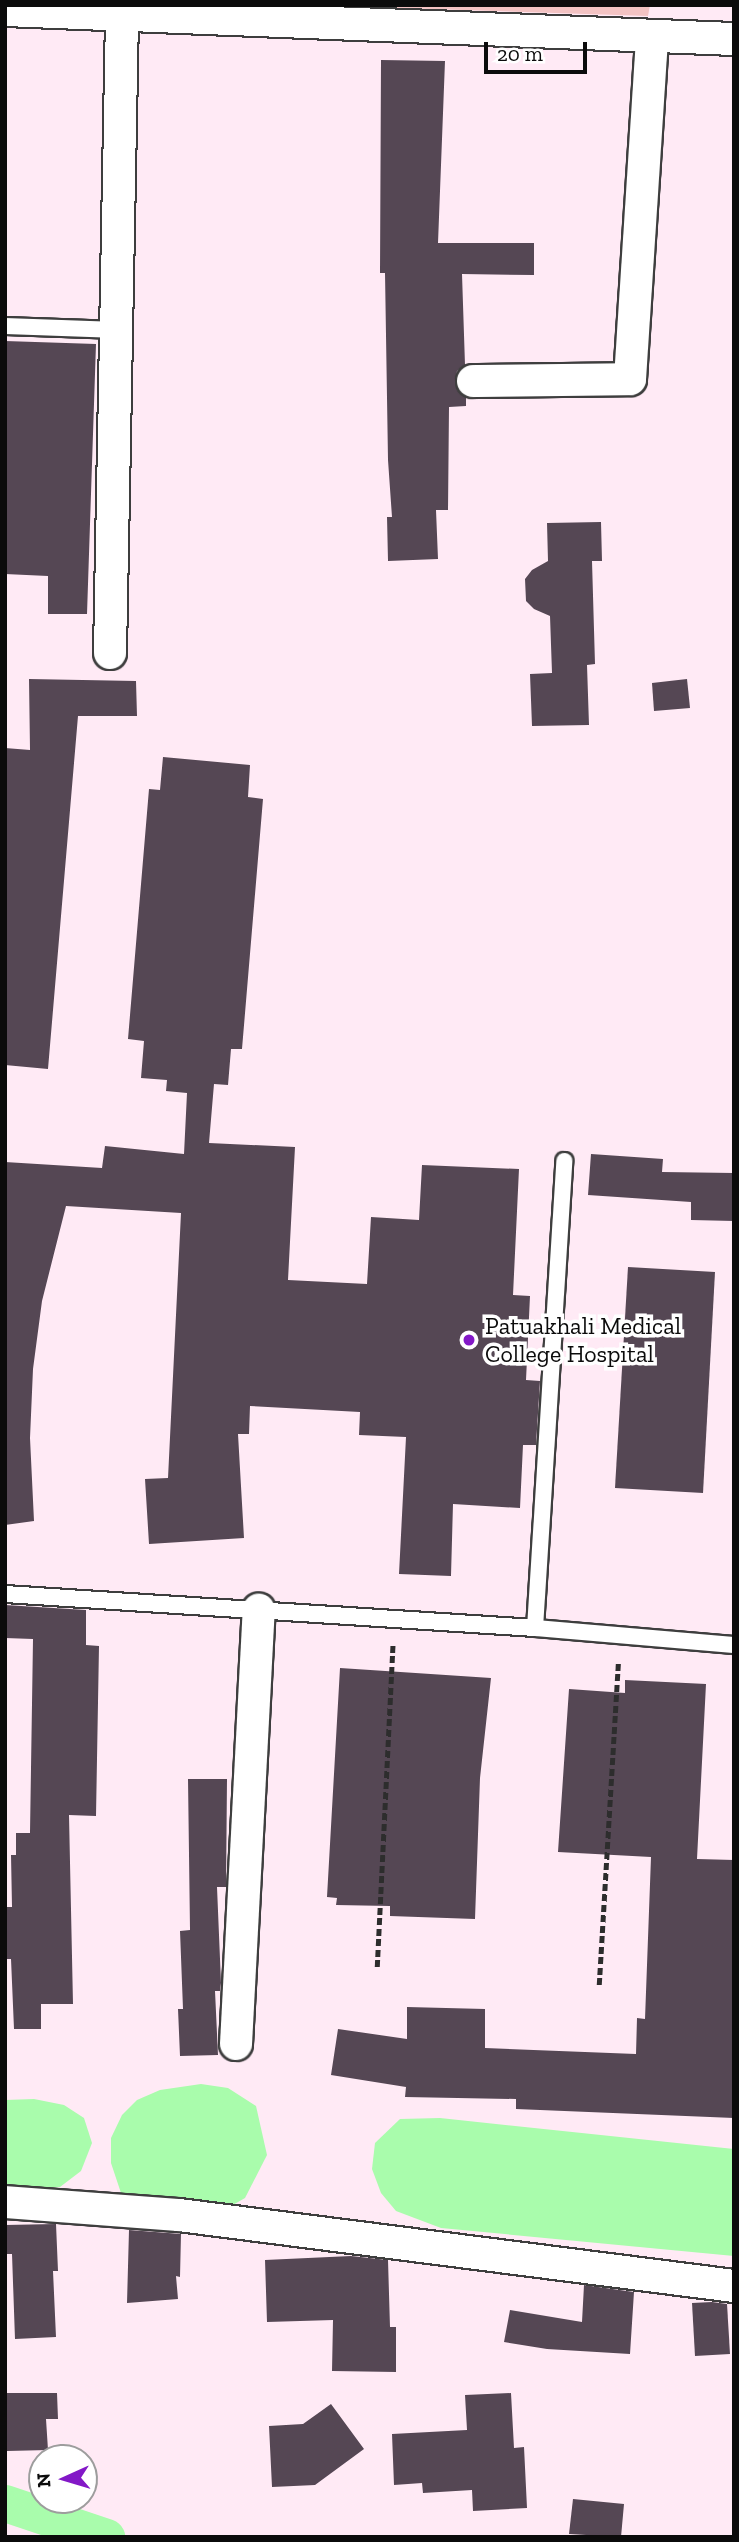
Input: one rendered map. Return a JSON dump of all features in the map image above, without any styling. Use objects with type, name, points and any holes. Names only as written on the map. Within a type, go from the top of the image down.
[{"type":"street","points":[[5,10],[122,17],[734,39]]},
{"type":"street","points":[[110,653],[122,17]]},
{"type":"street","points":[[473,381],[630,379],[652,37]]},
{"type":"street","points":[[236,2044],[259,1611]]},
{"type":"street","points":[[5,2202],[179,2215],[734,2286]]},
{"type":"lane","points":[[5,326],[117,330]]},
{"type":"lane","points":[[535,1628],[564,1161]]},
{"type":"lane","points":[[5,1594],[535,1628],[734,1644]]},
{"type":"path","points":[[377,1967],[394,1620]]},
{"type":"path","points":[[599,1985],[619,1635]]},
{"type":"shaded area","points":[[304,5],[650,5],[648,16]]},
{"type":"shaded area","points":[[201,2084],[228,2088],[256,2106],[267,2155],[245,2198],[224,2210],[122,2196],[111,2163],[111,2138],[122,2115],[137,2100],[160,2090]]},
{"type":"shaded area","points":[[34,2099],[64,2105],[84,2118],[92,2143],[81,2171],[60,2187],[5,2192],[5,2100]]},
{"type":"shaded area","points":[[440,2118],[734,2149],[734,2256],[441,2228],[396,2211],[381,2193],[372,2169],[375,2143],[400,2119]]},
{"type":"building","points":[[381,60],[445,61],[438,243],[534,243],[534,275],[462,274],[465,365],[457,371],[455,382],[458,391],[466,397],[466,406],[449,407],[448,510],[436,510],[438,559],[388,561],[387,517],[392,517],[388,460],[385,273],[380,273]]},
{"type":"building","points":[[5,341],[96,344],[87,614],[48,614],[48,576],[5,574]]},
{"type":"building","points":[[601,522],[602,561],[592,561],[595,664],[587,665],[589,725],[532,726],[530,674],[552,673],[550,616],[534,609],[526,601],[525,579],[532,570],[548,561],[547,523]]},
{"type":"building","points":[[29,679],[136,681],[137,716],[78,716],[48,1069],[5,1065],[5,748],[30,750]]},
{"type":"building","points":[[687,679],[690,708],[654,711],[652,683]]},
{"type":"building","points":[[163,757],[250,765],[248,797],[263,799],[242,1049],[231,1049],[228,1085],[214,1084],[209,1143],[295,1147],[288,1280],[367,1284],[371,1217],[419,1220],[422,1165],[519,1169],[513,1295],[530,1296],[526,1380],[540,1381],[536,1445],[523,1445],[520,1508],[453,1504],[451,1576],[399,1574],[406,1437],[359,1435],[360,1412],[250,1406],[249,1434],[238,1434],[244,1538],[149,1544],[145,1479],[168,1478],[181,1213],[66,1206],[42,1301],[33,1369],[30,1438],[34,1521],[5,1525],[5,1162],[102,1168],[105,1146],[184,1154],[187,1093],[166,1091],[167,1080],[141,1078],[144,1041],[128,1039],[149,789],[160,790]]},
{"type":"building","points":[[591,1154],[663,1159],[662,1172],[734,1173],[734,1221],[691,1220],[691,1202],[588,1195]]},
{"type":"building","points":[[628,1267],[715,1272],[703,1493],[615,1488]]},
{"type":"building","points":[[5,1605],[86,1610],[86,1645],[99,1646],[96,1816],[69,1815],[73,2004],[41,2004],[41,2029],[14,2029],[11,1959],[5,1959],[5,1907],[12,1907],[11,1855],[16,1855],[16,1833],[30,1833],[33,1639],[5,1638]]},
{"type":"building","points":[[340,1668],[491,1678],[480,1778],[475,1919],[390,1916],[390,1906],[336,1905],[337,1898],[327,1897]]},
{"type":"building","points":[[625,1680],[706,1684],[697,1859],[734,1860],[734,2118],[516,2109],[516,2099],[405,2097],[406,2087],[331,2075],[338,2029],[407,2039],[407,2007],[485,2009],[485,2048],[636,2054],[637,2018],[645,2019],[651,1857],[558,1852],[569,1689],[625,1693]]},
{"type":"building","points":[[188,1779],[227,1779],[226,1887],[217,1887],[221,1983],[220,1991],[215,1991],[218,2055],[180,2056],[178,2009],[183,2009],[180,1931],[190,1930]]},
{"type":"building","points":[[56,2224],[58,2271],[53,2271],[56,2337],[15,2339],[12,2254],[5,2254],[5,2225]]},
{"type":"building","points":[[129,2230],[181,2234],[180,2277],[176,2276],[178,2299],[127,2303]]},
{"type":"building","points":[[351,2256],[388,2260],[390,2327],[396,2327],[396,2372],[332,2371],[333,2320],[267,2322],[265,2260]]},
{"type":"building","points":[[584,2285],[634,2292],[630,2354],[547,2349],[504,2342],[510,2310],[582,2322]]},
{"type":"building","points":[[692,2303],[727,2304],[730,2354],[695,2356]]},
{"type":"building","points":[[5,2393],[57,2393],[58,2419],[46,2419],[48,2444],[28,2444],[28,2450],[7,2451]]},
{"type":"building","points":[[511,2393],[514,2448],[524,2447],[527,2508],[473,2511],[472,2490],[423,2493],[422,2483],[394,2485],[392,2434],[467,2430],[465,2395]]},
{"type":"building","points":[[331,2404],[364,2449],[315,2485],[272,2487],[269,2426],[303,2424]]},
{"type":"building","points":[[573,2499],[624,2504],[621,2537],[569,2534]]},
{"type":"waterway","points":[[5,2503],[106,2537]]},
{"type":"place","name":"Patuakhali Medical College Hospital","points":[[469,1340]]}]
